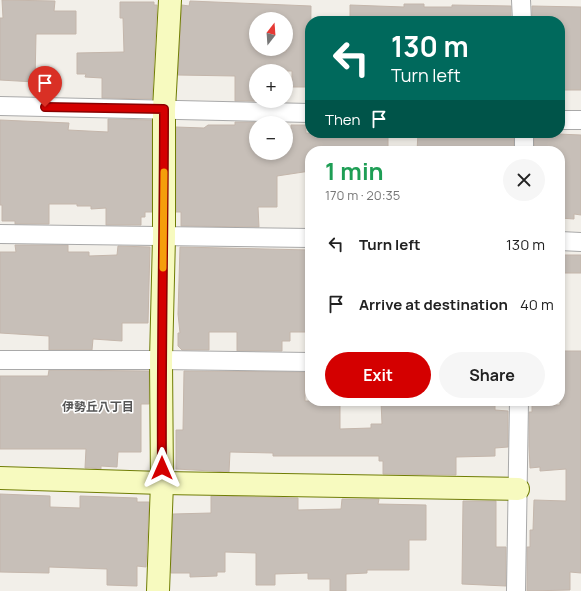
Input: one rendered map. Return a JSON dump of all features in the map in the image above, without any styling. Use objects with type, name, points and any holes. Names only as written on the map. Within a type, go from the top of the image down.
[{"type":"street","points":[[158,591],[162,483],[161,360],[164,237],[164,109],[170,0]]},
{"type":"street","points":[[521,0],[522,16]]},
{"type":"street","points":[[0,106],[305,113]]},
{"type":"street","points":[[565,120],[581,120]]},
{"type":"street","points":[[0,234],[305,238]]},
{"type":"street","points":[[565,241],[581,242]]},
{"type":"street","points":[[0,360],[305,362]]},
{"type":"street","points":[[516,591],[519,406]]},
{"type":"street","points":[[0,478],[162,483],[518,489]]},
{"type":"building","points":[[2,0],[55,1],[54,11],[76,11],[76,34],[36,34],[35,82],[0,80],[0,18],[3,18]]},
{"type":"building","points":[[190,1],[311,6],[311,16],[305,16],[305,87],[293,87],[293,64],[249,64],[249,101],[235,101],[235,76],[178,75],[182,5],[189,6]]},
{"type":"building","points":[[120,2],[154,2],[154,5],[157,5],[152,99],[102,98],[102,78],[85,77],[86,74],[77,74],[77,53],[124,52],[123,18],[120,18]]},
{"type":"building","points":[[404,4],[424,4],[424,7],[452,7],[452,5],[511,6],[511,16],[350,16],[350,5],[404,7]]},
{"type":"building","points":[[532,6],[581,7],[581,90],[565,90],[565,16],[532,16]]},
{"type":"building","points":[[108,119],[152,120],[152,212],[145,212],[145,217],[141,217],[141,225],[106,225],[106,208],[91,209],[91,206],[77,206],[77,204],[49,204],[49,224],[15,224],[15,221],[2,221],[2,205],[0,205],[0,120],[69,123],[68,130],[108,132]]},
{"type":"building","points":[[235,122],[249,122],[249,160],[293,160],[293,125],[305,125],[305,138],[388,138],[388,146],[305,146],[305,172],[277,176],[277,207],[258,207],[259,227],[181,226],[181,212],[176,212],[176,127],[204,128],[208,125],[235,125]]},
{"type":"building","points":[[565,134],[581,135],[581,215],[574,214],[574,219],[565,218],[565,146],[534,146],[534,138],[565,138]]},
{"type":"building","points":[[418,138],[514,138],[514,146],[417,146]]},
{"type":"building","points":[[15,245],[68,245],[68,252],[89,252],[89,256],[117,255],[118,246],[150,247],[148,323],[122,323],[122,341],[93,339],[92,350],[49,350],[49,336],[0,333],[0,252],[16,252]]},
{"type":"building","points":[[180,247],[305,250],[305,332],[290,332],[290,341],[282,341],[282,351],[237,351],[237,332],[209,332],[209,350],[182,350],[178,346],[178,333],[180,333],[178,314]]},
{"type":"building","points":[[565,255],[581,255],[581,273],[565,273]]},
{"type":"building","points":[[565,351],[581,351],[581,573],[570,572],[570,590],[527,591],[527,547],[530,547],[530,530],[533,530],[534,500],[566,501],[566,469],[540,471],[540,467],[530,468],[529,412],[532,412],[532,406],[565,406]]},
{"type":"building","points":[[49,370],[149,371],[149,404],[141,404],[141,452],[118,452],[117,467],[101,466],[101,469],[85,468],[86,449],[0,449],[0,376],[48,376]]},
{"type":"building","points":[[184,371],[305,372],[305,406],[340,406],[340,429],[371,428],[371,424],[382,424],[381,406],[495,406],[495,410],[508,411],[508,447],[495,448],[495,456],[456,457],[456,475],[383,474],[383,461],[379,461],[379,456],[273,456],[273,453],[230,452],[229,472],[176,469],[176,430],[183,430]]},
{"type":"building","points":[[0,494],[50,496],[50,507],[80,508],[80,496],[137,498],[137,502],[149,502],[146,567],[137,566],[137,586],[107,585],[107,569],[49,567],[49,573],[0,572]]},
{"type":"building","points":[[211,496],[298,498],[298,510],[341,509],[342,499],[379,499],[378,504],[426,505],[426,540],[409,540],[409,570],[367,570],[367,573],[346,574],[346,591],[330,591],[330,579],[308,579],[308,573],[275,574],[275,585],[256,585],[256,553],[225,552],[225,572],[217,572],[217,576],[190,577],[190,573],[171,573],[173,514],[211,513]]},
{"type":"building","points":[[463,501],[496,501],[496,547],[506,547],[506,586],[462,584]]},
{"type":"slow traffic","points":[[163,268],[164,172]]},
{"type":"district","name":"伊勢丘八丁目","points":[[98,406]]},
{"type":"route","points":[[45,107],[164,109],[164,237],[161,360],[162,468]]}]
